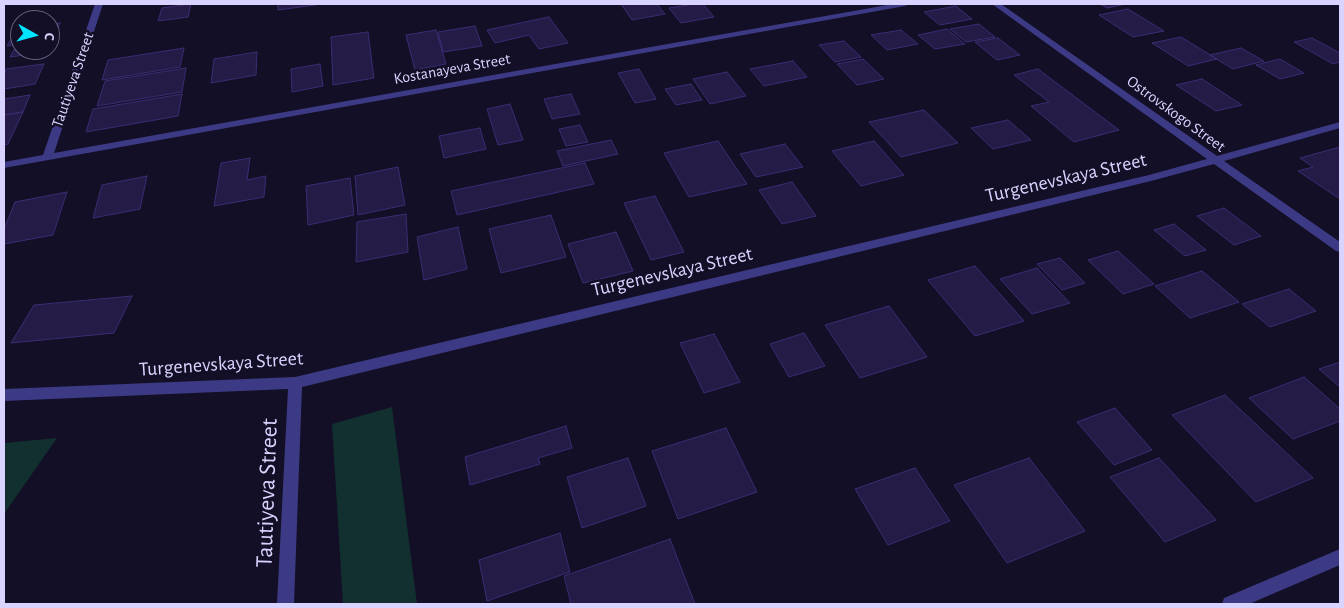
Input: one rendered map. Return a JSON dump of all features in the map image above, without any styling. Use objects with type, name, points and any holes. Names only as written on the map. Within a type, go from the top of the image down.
[{"type":"street","name":"Tautiyeva Street","points":[[48,156],[99,4]]},
{"type":"street","name":"Kostanayeva Street","points":[[4,165],[905,4]]},
{"type":"street","name":"Ostrovskogo Street","points":[[996,4],[1340,248]]},
{"type":"street","name":"Turgenevskaya Street","points":[[4,395],[294,383],[1151,178],[1340,126]]},
{"type":"street","name":"Tautiyeva Street","points":[[286,604],[294,383]]},
{"type":"street","points":[[1230,604],[1340,556]]},
{"type":"green space","points":[[392,407],[417,604],[343,604],[332,424]]},
{"type":"green space","points":[[57,438],[4,514],[4,443]]},
{"type":"building","points":[[191,4],[188,17],[158,21],[162,8]]},
{"type":"building","points":[[278,4],[322,4],[278,10]]},
{"type":"building","points":[[621,4],[657,4],[665,14],[632,20]]},
{"type":"building","points":[[703,4],[714,17],[681,23],[669,8]]},
{"type":"building","points":[[1100,4],[1126,4],[1107,8]]},
{"type":"building","points":[[956,6],[972,19],[940,25],[924,12]]},
{"type":"building","points":[[1128,9],[1164,31],[1133,37],[1099,15]]},
{"type":"building","points":[[549,17],[568,43],[539,49],[529,35],[495,43],[487,30]]},
{"type":"building","points":[[979,24],[995,37],[966,42],[950,29]]},
{"type":"building","points":[[475,26],[482,46],[443,52],[438,32]]},
{"type":"building","points":[[947,29],[965,44],[935,49],[918,35]]},
{"type":"building","points":[[436,30],[446,64],[415,70],[406,35]]},
{"type":"building","points":[[901,30],[918,44],[887,50],[871,35]]},
{"type":"building","points":[[368,32],[374,78],[333,85],[331,37]]},
{"type":"building","points":[[1181,37],[1217,59],[1188,66],[1152,43]]},
{"type":"building","points":[[998,38],[1020,55],[997,60],[975,42]]},
{"type":"building","points":[[1312,38],[1340,53],[1340,62],[1333,64],[1294,42]]},
{"type":"building","points":[[844,41],[861,57],[835,62],[819,45]]},
{"type":"building","points":[[184,48],[180,67],[102,80],[108,60]]},
{"type":"building","points":[[1241,48],[1264,61],[1233,69],[1210,55]]},
{"type":"building","points":[[257,52],[256,75],[211,83],[214,59]]},
{"type":"building","points":[[863,59],[884,79],[857,85],[837,64]]},
{"type":"building","points":[[1280,59],[1304,73],[1280,79],[1256,65]]},
{"type":"building","points":[[793,61],[807,77],[764,86],[750,69]]},
{"type":"building","points":[[44,64],[35,84],[4,89],[6,69]]},
{"type":"building","points":[[320,64],[323,86],[292,92],[291,69]]},
{"type":"building","points":[[186,68],[182,92],[97,106],[105,81]]},
{"type":"building","points":[[639,69],[656,99],[635,103],[618,73]]},
{"type":"building","points":[[1038,69],[1119,130],[1074,142],[1031,106],[1049,102],[1014,75]]},
{"type":"building","points":[[727,72],[746,96],[710,104],[693,79]]},
{"type":"building","points":[[1202,79],[1242,105],[1216,111],[1176,85]]},
{"type":"building","points":[[691,84],[702,100],[676,105],[665,89]]},
{"type":"building","points":[[182,94],[178,116],[86,132],[93,109]]},
{"type":"building","points":[[571,94],[580,114],[552,119],[544,99]]},
{"type":"building","points":[[30,95],[23,112],[4,115],[4,99]]},
{"type":"building","points":[[510,104],[523,140],[498,145],[487,109]]},
{"type":"building","points":[[924,110],[958,143],[901,157],[869,122]]},
{"type":"building","points":[[23,112],[8,144],[4,145],[4,115]]},
{"type":"building","points":[[1008,120],[1031,140],[993,149],[971,128]]},
{"type":"building","points":[[580,125],[588,142],[566,146],[559,129]]},
{"type":"building","points":[[480,128],[486,149],[444,158],[439,136]]},
{"type":"building","points":[[611,140],[618,154],[563,166],[557,151]]},
{"type":"building","points":[[718,141],[747,184],[689,197],[664,153]]},
{"type":"building","points":[[874,141],[904,175],[861,186],[832,151]]},
{"type":"building","points":[[785,144],[803,167],[756,177],[740,154]]},
{"type":"building","points":[[1340,147],[1340,199],[1298,171],[1313,167],[1300,158]]},
{"type":"building","points":[[250,158],[247,180],[266,176],[264,197],[214,206],[221,163]]},
{"type":"building","points":[[585,163],[594,184],[457,215],[451,191]]},
{"type":"building","points":[[398,167],[405,205],[358,215],[355,176]]},
{"type":"building","points":[[147,176],[140,209],[93,218],[102,185]]},
{"type":"building","points":[[350,178],[354,215],[308,225],[306,186]]},
{"type":"building","points":[[792,182],[816,216],[782,224],[759,190]]},
{"type":"building","points":[[67,192],[53,235],[4,244],[4,229],[15,202]]},
{"type":"building","points":[[655,196],[684,252],[651,260],[624,203]]},
{"type":"building","points":[[1224,208],[1261,236],[1234,245],[1197,216]]},
{"type":"building","points":[[406,214],[408,252],[356,262],[357,222]]},
{"type":"building","points":[[551,215],[566,257],[501,273],[489,229]]},
{"type":"building","points":[[1174,224],[1206,250],[1185,256],[1154,230]]},
{"type":"building","points":[[458,227],[467,269],[424,280],[417,237]]},
{"type":"building","points":[[616,232],[633,271],[583,283],[568,244]]},
{"type":"building","points":[[1118,251],[1154,284],[1123,294],[1088,260]]},
{"type":"building","points":[[1060,258],[1085,283],[1062,290],[1037,264]]},
{"type":"building","points":[[975,266],[1024,321],[975,336],[928,280]]},
{"type":"building","points":[[1037,268],[1070,303],[1032,314],[1000,279]]},
{"type":"building","points":[[1202,271],[1239,302],[1190,318],[1155,286]]},
{"type":"building","points":[[1289,289],[1316,311],[1270,327],[1242,304]]},
{"type":"building","points":[[132,296],[114,333],[11,343],[34,305]]},
{"type":"building","points":[[889,306],[927,357],[860,378],[825,325]]},
{"type":"building","points":[[804,333],[825,366],[789,377],[770,344]]},
{"type":"building","points":[[714,334],[740,382],[704,393],[680,343]]},
{"type":"building","points":[[1340,362],[1340,387],[1319,369]]},
{"type":"building","points":[[1304,377],[1340,409],[1340,421],[1293,439],[1249,398]]},
{"type":"building","points":[[1225,395],[1313,478],[1256,502],[1172,415]]},
{"type":"building","points":[[1115,408],[1152,450],[1114,465],[1077,422]]},
{"type":"building","points":[[566,426],[572,448],[538,458],[540,464],[470,485],[465,457]]},
{"type":"building","points":[[726,428],[757,492],[678,519],[652,451]]},
{"type":"building","points":[[628,458],[646,506],[582,528],[567,477]]},
{"type":"building","points":[[1029,458],[1085,531],[1007,563],[954,485]]},
{"type":"building","points":[[1159,458],[1216,520],[1165,542],[1110,477]]},
{"type":"building","points":[[915,468],[950,521],[888,545],[855,489]]},
{"type":"building","points":[[560,533],[570,572],[487,601],[479,560]]},
{"type":"building","points":[[670,539],[695,604],[571,604],[564,576]]}]
